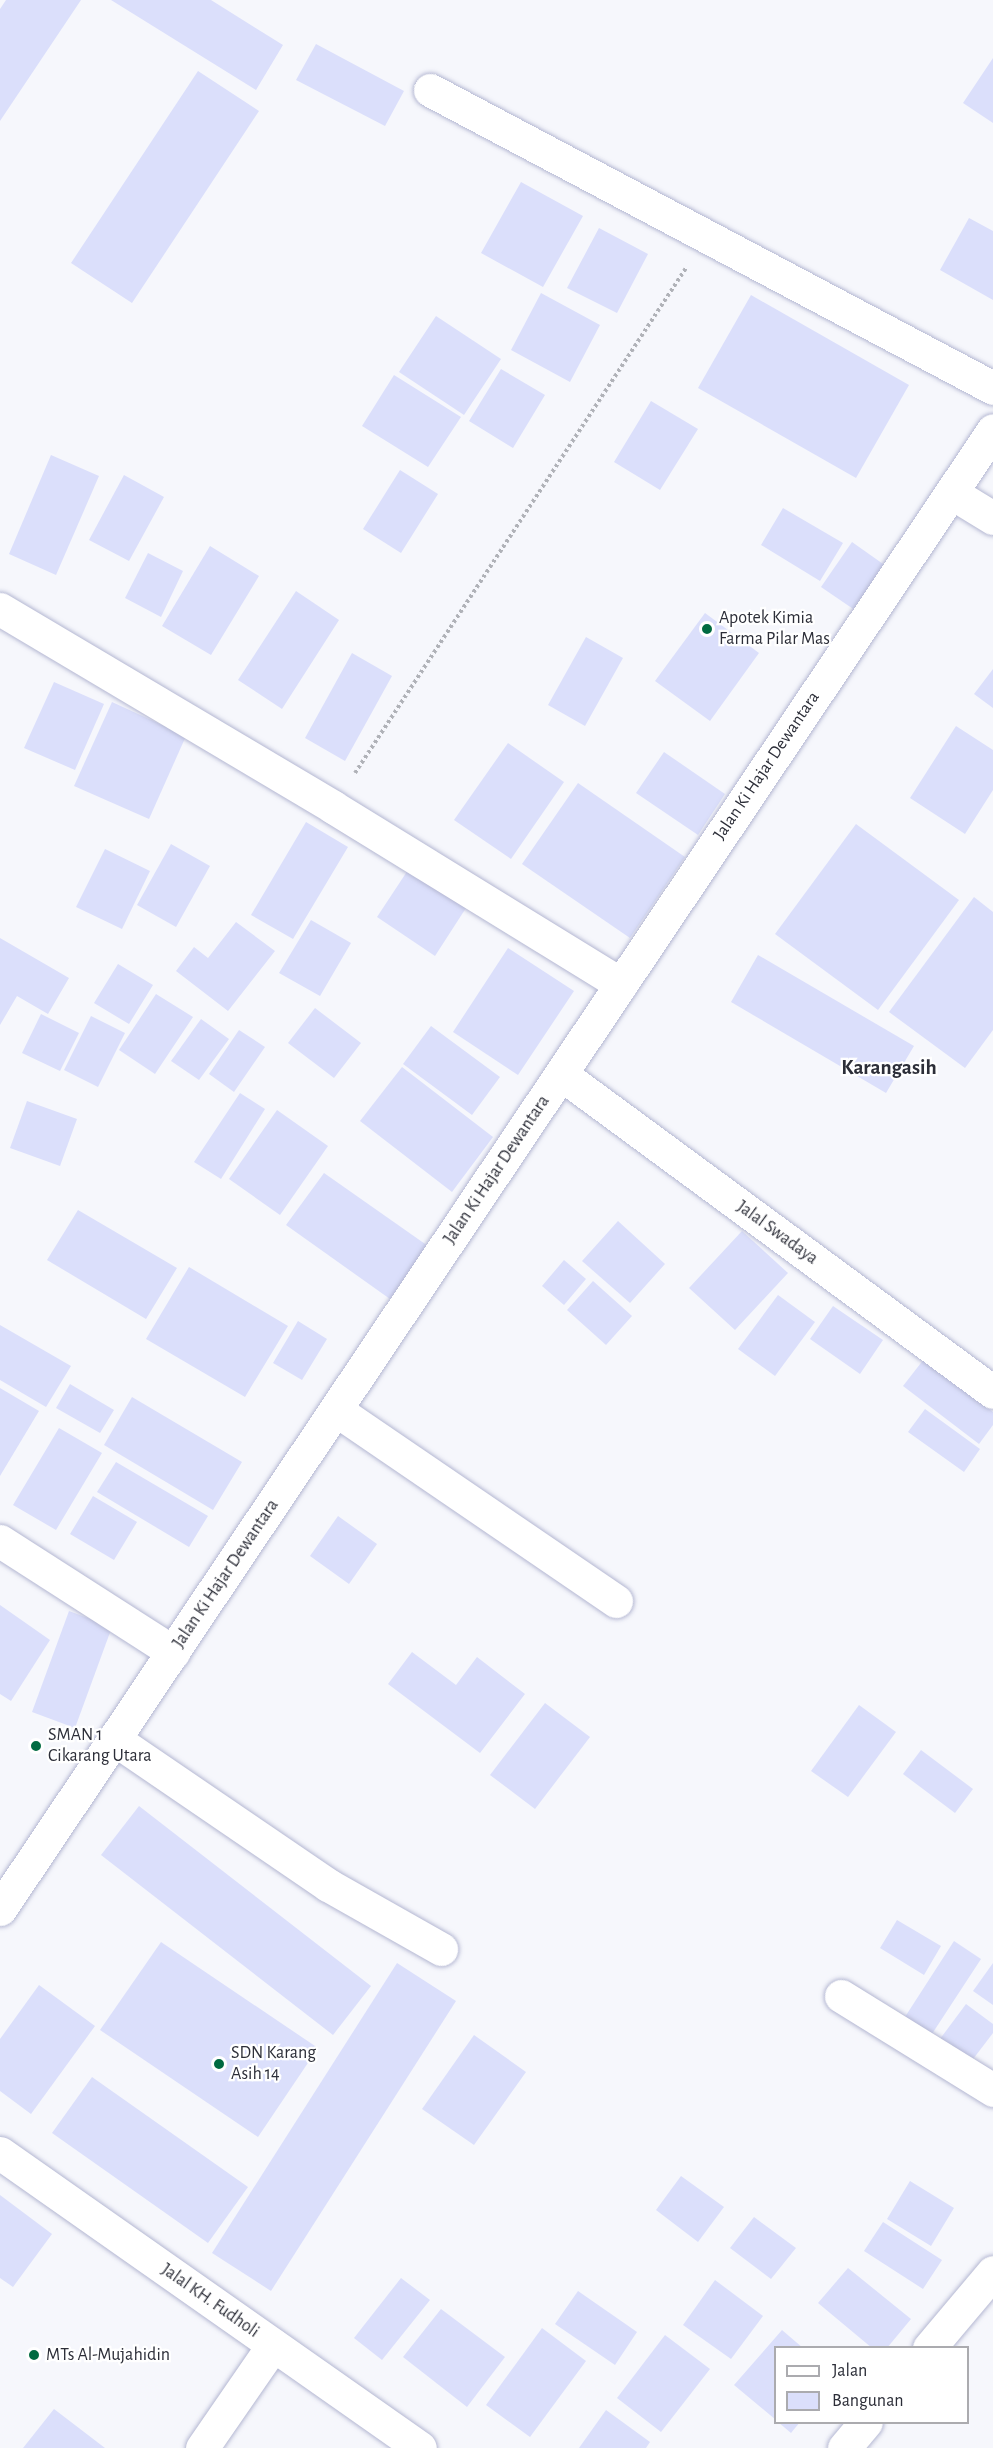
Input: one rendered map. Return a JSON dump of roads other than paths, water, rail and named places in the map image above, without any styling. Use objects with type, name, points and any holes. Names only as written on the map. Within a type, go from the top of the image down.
[{"type":"street","points":[[430,90],[993,387]]},
{"type":"street","name":"Jalan Ki Hajar Dewantara","points":[[0,1910],[993,430]]},
{"type":"street","points":[[951,493],[993,518]]},
{"type":"street","points":[[0,609],[333,807],[621,984]]},
{"type":"street","name":"Jalal Swadaya","points":[[561,1074],[993,1392]]},
{"type":"street","points":[[336,1410],[616,1601]]},
{"type":"street","points":[[0,1541],[173,1652]]},
{"type":"street","points":[[114,1739],[328,1885],[441,1949]]},
{"type":"street","points":[[841,1996],[993,2090]]},
{"type":"street","name":"Jalal KH. Fudholi","points":[[0,2153],[420,2448]]},
{"type":"street","points":[[931,2346],[993,2272]]},
{"type":"street","points":[[202,2448],[273,2345]]},
{"type":"street","points":[[844,2448],[864,2424]]},
{"type":"place","name":"Apotek Kimia Farma Pilar Mas","points":[[707,629]]},
{"type":"place","name":"SMAN 1 Cikarang Utara","points":[[36,1746]]},
{"type":"place","name":"SDN Karang Asih 14","points":[[219,2064]]},
{"type":"place","name":"MTs Al-Mujahidin","points":[[34,2355]]},
{"type":"district","name":"Karangasih","points":[[889,1068]]}]
